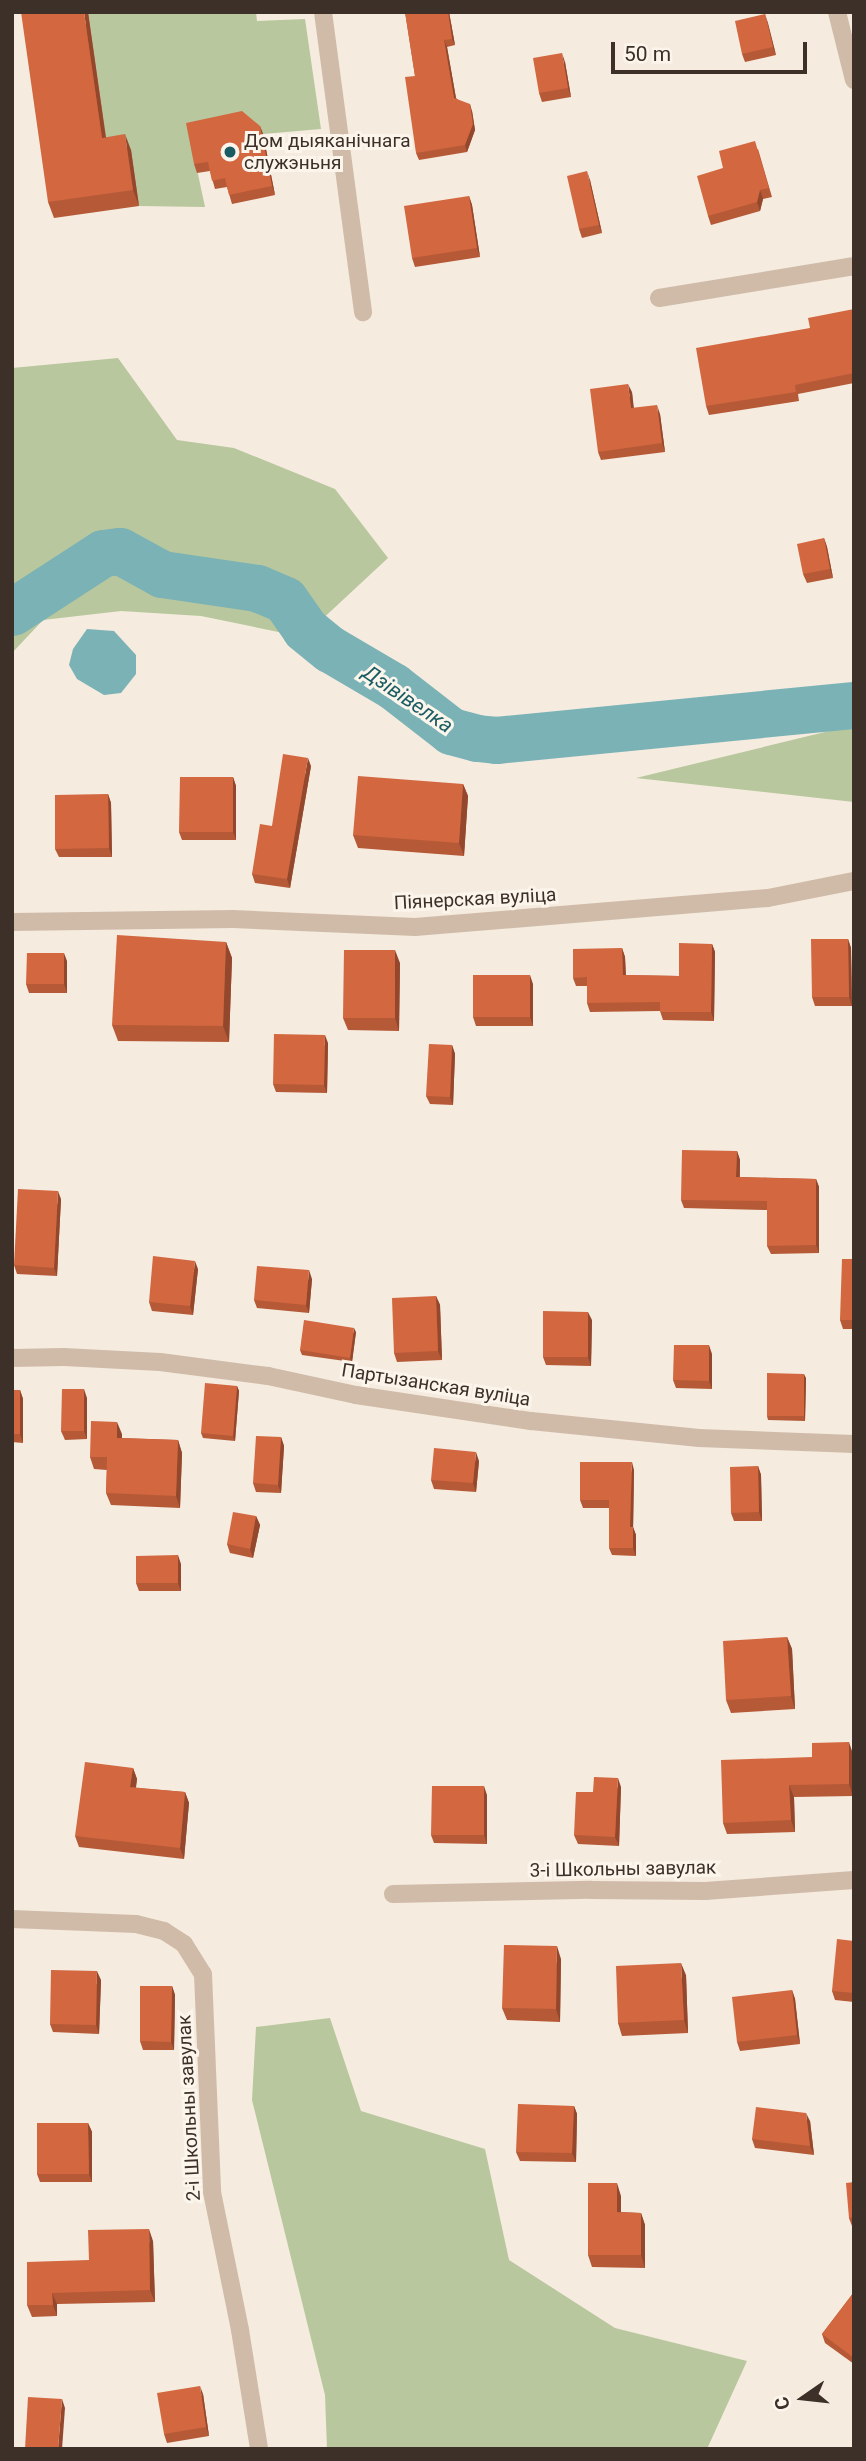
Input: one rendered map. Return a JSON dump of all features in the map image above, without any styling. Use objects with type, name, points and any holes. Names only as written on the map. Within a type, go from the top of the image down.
[{"type":"street","points":[[323,12],[363,312]]},
{"type":"street","points":[[837,12],[854,80]]},
{"type":"street","points":[[659,298],[854,265]]},
{"type":"street","name":"Піянерская вуліца","points":[[12,922],[233,919],[415,927],[768,898],[854,881]]},
{"type":"street","name":"Партызанская вуліца","points":[[12,1357],[160,1362],[268,1376],[356,1395],[531,1421],[699,1438],[854,1444]]},
{"type":"street","name":"3-і Школьны завулак","points":[[393,1895],[591,1890],[705,1891],[854,1880]]},
{"type":"street","name":"2-і Школьны завулак","points":[[12,1919],[136,1924],[164,1931],[184,1944],[203,1974],[212,2192],[240,2330],[259,2449]]},
{"type":"green space","points":[[88,12],[256,12],[257,21],[305,19],[321,129],[263,134],[189,132],[205,207],[139,206],[131,151],[108,154]]},
{"type":"green space","points":[[118,358],[177,440],[234,448],[335,489],[388,558],[303,637],[201,616],[121,611],[43,620],[12,653],[12,368]]},
{"type":"green space","points":[[854,725],[854,802],[636,778]]},
{"type":"green space","points":[[330,2018],[361,2111],[485,2149],[509,2260],[615,2328],[747,2361],[707,2449],[327,2449],[325,2395],[252,2100],[256,2027]]},
{"type":"water","points":[[87,629],[114,631],[136,655],[136,674],[121,693],[104,695],[77,679],[69,665],[73,649]]},
{"type":"water","points":[[456,720],[489,725],[518,737],[529,749],[520,759],[502,760],[458,743],[451,731]]},
{"type":"building","points":[[21,12],[84,12],[102,138],[125,134],[133,190],[48,202]]},
{"type":"building","points":[[405,12],[448,12],[452,39],[444,40],[454,98],[470,104],[473,124],[465,145],[416,153],[405,77],[415,76]]},
{"type":"building","points":[[765,14],[773,47],[742,54],[735,21]]},
{"type":"building","points":[[562,53],[568,88],[539,93],[533,58]]},
{"type":"building","name":"Дом дыяканічнага служэньня","points":[[242,111],[260,126],[272,186],[229,195],[225,178],[212,181],[208,162],[194,164],[186,123]]},
{"type":"building","points":[[755,141],[769,188],[760,190],[757,202],[708,216],[697,176],[723,168],[719,151]]},
{"type":"building","points":[[587,171],[599,225],[579,229],[567,176]]},
{"type":"building","points":[[469,196],[477,248],[412,258],[404,206]]},
{"type":"building","points":[[854,309],[854,373],[795,385],[796,392],[706,406],[696,348],[810,328],[808,318]]},
{"type":"building","points":[[628,384],[631,408],[657,405],[662,443],[598,452],[590,389]]},
{"type":"building","points":[[824,538],[830,569],[803,574],[797,544]]},
{"type":"building","points":[[283,754],[308,758],[287,879],[252,874],[260,824],[272,826]]},
{"type":"building","points":[[358,776],[463,784],[459,843],[353,835]]},
{"type":"building","points":[[180,777],[233,777],[233,832],[179,832]]},
{"type":"building","points":[[108,794],[109,848],[55,849],[55,795]]},
{"type":"building","points":[[117,935],[226,942],[223,1026],[112,1025]]},
{"type":"building","points":[[811,939],[848,939],[849,997],[812,997]]},
{"type":"building","points":[[679,943],[712,944],[711,1012],[660,1012],[660,1002],[587,1003],[587,977],[573,978],[573,949],[622,948],[623,975],[679,976]]},
{"type":"building","points":[[344,950],[395,950],[395,1018],[343,1018]]},
{"type":"building","points":[[27,953],[64,953],[64,984],[26,984]]},
{"type":"building","points":[[473,975],[530,975],[530,1017],[473,1017]]},
{"type":"building","points":[[274,1034],[325,1035],[324,1085],[273,1084]]},
{"type":"building","points":[[429,1044],[452,1045],[450,1097],[426,1096]]},
{"type":"building","points":[[682,1150],[737,1151],[736,1177],[816,1179],[816,1245],[767,1246],[767,1201],[681,1200]]},
{"type":"building","points":[[18,1189],[58,1191],[54,1268],[14,1265]]},
{"type":"building","points":[[153,1256],[195,1261],[190,1306],[149,1302]]},
{"type":"building","points":[[842,1259],[854,1259],[854,1320],[840,1320]]},
{"type":"building","points":[[257,1266],[309,1270],[306,1305],[254,1300]]},
{"type":"building","points":[[436,1296],[438,1351],[394,1353],[392,1298]]},
{"type":"building","points":[[543,1311],[588,1312],[588,1357],[543,1357]]},
{"type":"building","points":[[304,1320],[354,1328],[350,1358],[300,1350]]},
{"type":"building","points":[[674,1345],[709,1345],[709,1381],[673,1380]]},
{"type":"building","points":[[767,1373],[804,1374],[804,1416],[767,1416]]},
{"type":"building","points":[[205,1383],[237,1386],[233,1436],[201,1433]]},
{"type":"building","points":[[62,1389],[84,1389],[84,1431],[61,1431]]},
{"type":"building","points":[[12,1390],[20,1390],[20,1434],[12,1434]]},
{"type":"building","points":[[91,1421],[117,1422],[117,1438],[178,1440],[176,1496],[106,1493],[107,1457],[90,1457]]},
{"type":"building","points":[[256,1436],[281,1437],[278,1485],[253,1483]]},
{"type":"building","points":[[434,1448],[476,1452],[473,1483],[431,1480]]},
{"type":"building","points":[[580,1462],[632,1462],[630,1527],[633,1527],[633,1548],[609,1548],[609,1500],[580,1500]]},
{"type":"building","points":[[758,1466],[759,1512],[731,1513],[730,1467]]},
{"type":"building","points":[[233,1512],[256,1516],[250,1549],[227,1544]]},
{"type":"building","points":[[178,1555],[178,1583],[136,1583],[136,1556]]},
{"type":"building","points":[[787,1637],[791,1696],[726,1700],[723,1641]]},
{"type":"building","points":[[849,1742],[849,1784],[789,1785],[791,1820],[723,1823],[721,1760],[812,1757],[812,1743]]},
{"type":"building","points":[[85,1762],[133,1768],[130,1787],[185,1792],[180,1848],[75,1836]]},
{"type":"building","points":[[594,1777],[618,1778],[615,1837],[574,1835],[576,1792],[593,1792]]},
{"type":"building","points":[[432,1786],[484,1786],[484,1835],[431,1835]]},
{"type":"building","points":[[837,1939],[854,1941],[854,1993],[832,1991]]},
{"type":"building","points":[[504,1945],[557,1946],[556,2009],[502,2008]]},
{"type":"building","points":[[681,1963],[684,2020],[618,2023],[616,1966]]},
{"type":"building","points":[[51,1970],[97,1971],[96,2025],[50,2024]]},
{"type":"building","points":[[140,1986],[172,1986],[171,2042],[140,2041]]},
{"type":"building","points":[[792,1990],[797,2035],[737,2042],[732,1997]]},
{"type":"building","points":[[518,2104],[574,2106],[572,2153],[516,2152]]},
{"type":"building","points":[[756,2107],[806,2113],[810,2146],[752,2139]]},
{"type":"building","points":[[37,2123],[88,2123],[89,2174],[37,2174]]},
{"type":"building","points":[[854,2182],[854,2217],[849,2218],[846,2183]]},
{"type":"building","points":[[588,2183],[617,2183],[617,2212],[641,2213],[641,2255],[588,2255]]},
{"type":"building","points":[[149,2229],[150,2290],[52,2293],[53,2305],[27,2305],[27,2262],[89,2260],[88,2230]]},
{"type":"building","points":[[854,2292],[854,2358],[822,2334]]},
{"type":"building","points":[[200,2386],[206,2427],[164,2434],[157,2393]]},
{"type":"building","points":[[28,2397],[62,2399],[58,2449],[25,2449]]},
{"type":"waterway","name":"Дзівівелка","points":[[12,612],[103,553],[120,551],[162,574],[257,588],[285,600],[305,629],[330,649],[393,686],[451,731],[477,738],[496,740],[854,705]]},
{"type":"place","name":"Дом дыяканічнага служэньня","points":[[230,152]]}]
